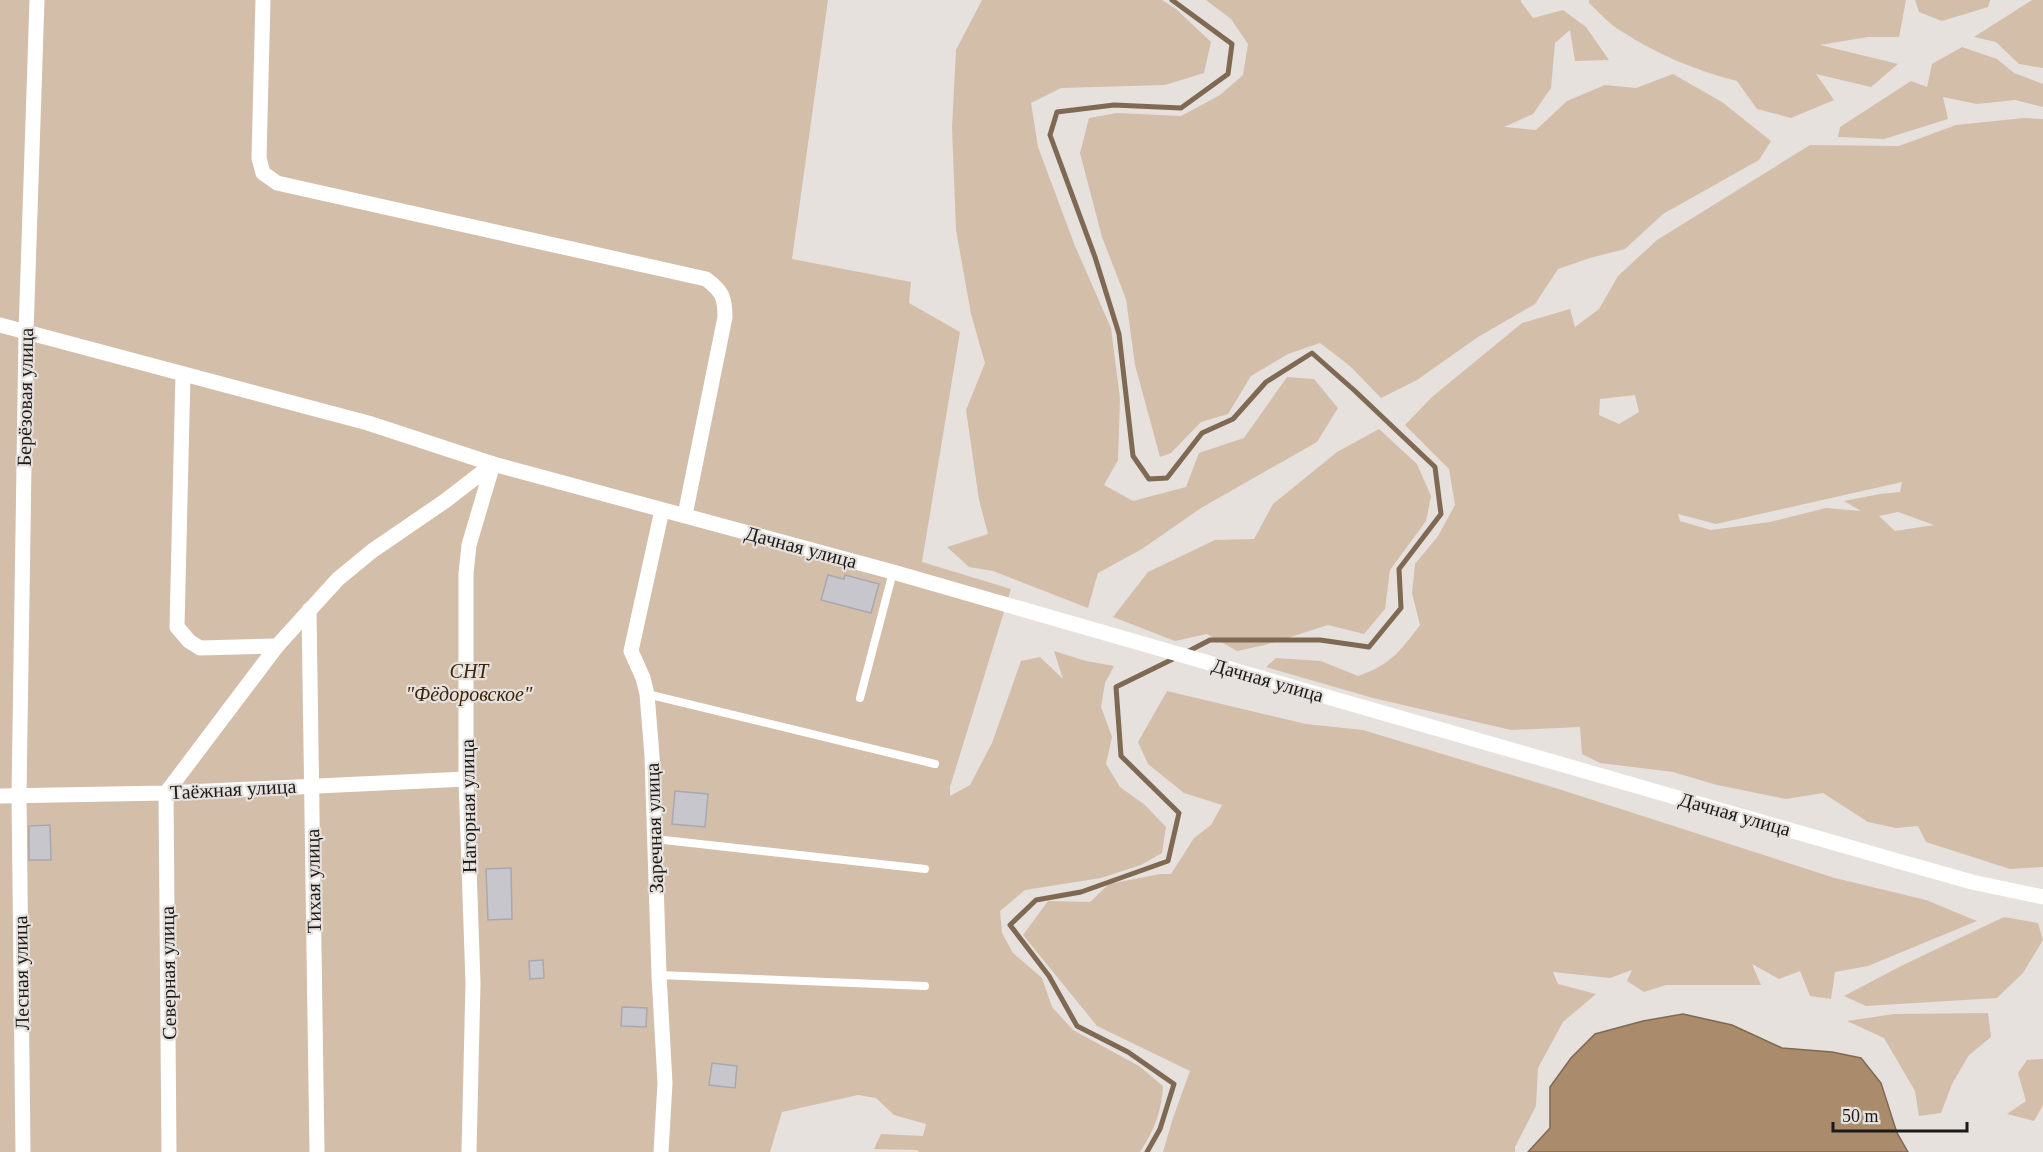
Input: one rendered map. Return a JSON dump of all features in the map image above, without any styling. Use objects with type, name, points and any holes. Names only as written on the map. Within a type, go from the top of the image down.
[{"type":"street","name":"Берёзовая улица","points":[[19,795],[26,333],[37,0]]},
{"type":"street","points":[[263,0],[259,158],[262,173],[277,183],[706,279],[716,286],[725,300],[725,317],[685,516]]},
{"type":"street","name":"Дачная улица","points":[[0,325],[368,423],[493,464],[893,572],[1983,885],[2043,897]]},
{"type":"street","points":[[183,374],[177,627],[189,641],[200,648],[277,646]]},
{"type":"street","points":[[166,793],[277,646],[338,579],[372,551],[445,501],[493,464]]},
{"type":"street","name":"Нагорная улица","points":[[470,1152],[472,983],[466,779],[466,573],[469,545],[493,464]]},
{"type":"street","name":"Заречная улица","points":[[661,1152],[665,1083],[652,756],[643,678],[631,651],[662,510]]},
{"type":"street","name":"Тихая улица","points":[[309,610],[317,1152]]},
{"type":"street","name":"Таёжная улица","points":[[0,796],[166,793],[466,779]]},
{"type":"street","name":"Северная улица","points":[[166,793],[170,1152]]},
{"type":"street","name":"Лесная улица","points":[[19,795],[23,1152]]},
{"type":"lane","points":[[860,698],[893,572]]},
{"type":"lane","points":[[646,694],[935,764]]},
{"type":"lane","points":[[655,839],[925,869]]},
{"type":"lane","points":[[659,975],[925,986]]},
{"type":"green space","name":"СНТ \"Фёдоровское\"","points":[[0,0],[828,0],[792,259],[911,282],[909,303],[960,332],[922,562],[1011,589],[950,787],[950,796],[970,785],[992,743],[1021,661],[1040,657],[1063,679],[1054,651],[1086,661],[1114,666],[1105,683],[1101,707],[1112,737],[1106,764],[1120,787],[1145,805],[1166,827],[1162,853],[1141,865],[1101,878],[1025,890],[1000,911],[1002,933],[1013,953],[1042,978],[1052,1007],[1073,1030],[1139,1066],[1163,1086],[1156,1120],[1140,1152],[919,1152],[917,1150],[874,1149],[881,1134],[923,1136],[926,1124],[894,1115],[876,1098],[858,1095],[782,1112],[770,1152],[0,1152]]},
{"type":"green space","points":[[982,0],[1162,0],[1176,9],[1211,42],[1204,73],[1165,85],[1061,88],[1031,103],[1038,147],[1075,246],[1111,328],[1120,399],[1118,460],[1104,485],[1133,501],[1186,487],[1199,453],[1244,438],[1287,377],[1314,379],[1338,408],[1317,442],[1201,508],[1142,549],[1098,573],[1088,608],[993,571],[969,567],[947,547],[988,534],[979,500],[966,410],[985,363],[971,314],[956,230],[952,128],[956,50]]},
{"type":"green space","points":[[1206,0],[1521,0],[1533,18],[1563,10],[1586,27],[1609,60],[1575,61],[1570,30],[1555,43],[1551,88],[1533,114],[1504,127],[1536,130],[1567,101],[1605,85],[1636,88],[1673,74],[1722,102],[1771,141],[1759,160],[1663,214],[1625,249],[1558,269],[1535,304],[1478,337],[1417,380],[1381,398],[1350,366],[1320,343],[1288,354],[1251,376],[1228,414],[1201,422],[1171,453],[1160,457],[1135,365],[1126,299],[1102,237],[1080,153],[1089,118],[1117,113],[1181,116],[1220,95],[1243,75],[1248,44],[1231,19]]},
{"type":"green space","points":[[1589,0],[1906,0],[1899,37],[1868,37],[1820,45],[1898,64],[1871,87],[1816,74],[1834,100],[1791,118],[1757,109],[1737,81],[1677,61],[1634,39],[1608,21],[1589,3]]},
{"type":"green space","points":[[1915,0],[1990,0],[1988,7],[1942,21],[1919,12]]},
{"type":"green space","points":[[2032,0],[2043,0],[2043,68],[2019,64],[1996,42],[1974,37]]},
{"type":"green space","points":[[1962,47],[1997,59],[2014,73],[2043,84],[2043,107],[2015,100],[1977,104],[1943,97],[1948,119],[1884,139],[1838,137],[1840,127],[1911,81],[1927,87],[1932,64]]},
{"type":"green space","points":[[2024,118],[2043,119],[2043,867],[2010,869],[1926,842],[1918,826],[1896,828],[1868,822],[1823,793],[1786,799],[1717,785],[1673,772],[1600,763],[1582,754],[1580,727],[1511,730],[1373,698],[1266,667],[1276,658],[1321,661],[1358,676],[1387,662],[1420,625],[1412,593],[1415,564],[1438,536],[1455,505],[1449,469],[1405,425],[1432,397],[1522,323],[1570,309],[1575,327],[1599,309],[1618,276],[1657,240],[1810,145],[1899,146],[1956,125]],"holes":[[[1635,395],[1639,412],[1619,424],[1599,415],[1600,399]],[[1902,482],[1900,492],[1844,501],[1861,511],[1826,508],[1770,522],[1711,530],[1680,521],[1678,514],[1716,524]],[[1898,512],[1934,525],[1895,531],[1879,516]]]},
{"type":"green space","points":[[1379,429],[1417,464],[1431,496],[1426,521],[1390,570],[1385,609],[1364,634],[1328,625],[1265,645],[1237,651],[1207,634],[1175,641],[1113,617],[1148,572],[1215,540],[1254,539],[1273,504],[1337,452]]},
{"type":"green space","points":[[1167,691],[1306,724],[1363,730],[1565,791],[1835,878],[1926,900],[1977,921],[1868,966],[1835,972],[1831,999],[1810,996],[1800,971],[1779,979],[1752,964],[1761,985],[1666,985],[1644,992],[1627,981],[1632,970],[1610,978],[1553,972],[1558,984],[1596,994],[1563,1022],[1538,1068],[1536,1106],[1515,1147],[1515,1152],[1163,1152],[1190,1071],[1097,1026],[1023,935],[1048,901],[1090,902],[1109,884],[1171,874],[1194,838],[1211,825],[1222,805],[1184,793],[1148,764],[1138,742]]},
{"type":"green space","points":[[2004,917],[2038,923],[2043,940],[2023,973],[1997,998],[1866,1006],[1844,996],[1903,965]]},
{"type":"green space","points":[[1988,1013],[1991,1037],[1969,1055],[1952,1084],[1941,1113],[1919,1116],[1915,1091],[1884,1038],[1847,1021],[1894,1014]]},
{"type":"green space","points":[[2043,1059],[2043,1105],[2034,1121],[2007,1114],[2026,1101],[2018,1073],[2027,1060]]},
{"type":"shaded area","points":[[1683,1014],[1732,1025],[1782,1048],[1832,1052],[1861,1058],[1881,1083],[1897,1133],[1908,1152],[1528,1152],[1550,1128],[1550,1087],[1571,1058],[1595,1034],[1643,1021]]},
{"type":"building","points":[[828,575],[844,579],[845,575],[879,584],[871,613],[821,600]]},
{"type":"building","points":[[675,791],[708,794],[705,827],[672,824]]},
{"type":"building","points":[[50,825],[51,860],[29,860],[29,826]]},
{"type":"building","points":[[511,868],[512,919],[488,920],[486,869]]},
{"type":"building","points":[[543,960],[544,978],[530,979],[529,961]]},
{"type":"building","points":[[622,1007],[647,1008],[646,1027],[621,1026]]},
{"type":"building","points":[[712,1063],[737,1066],[735,1088],[709,1085]]},
{"type":"waterway","points":[[1172,0],[1232,44],[1228,74],[1181,108],[1114,105],[1057,112],[1050,135],[1095,257],[1119,334],[1133,456],[1149,479],[1167,478],[1202,433],[1233,419],[1266,382],[1312,353],[1435,467],[1441,514],[1399,569],[1401,608],[1369,647],[1320,640],[1210,640],[1185,653]]},
{"type":"waterway","points":[[1147,1152],[1160,1129],[1174,1084],[1128,1052],[1077,1026],[1049,976],[1010,925],[1036,900],[1081,892],[1168,861],[1179,813],[1121,756],[1116,687],[1177,657]]}]
